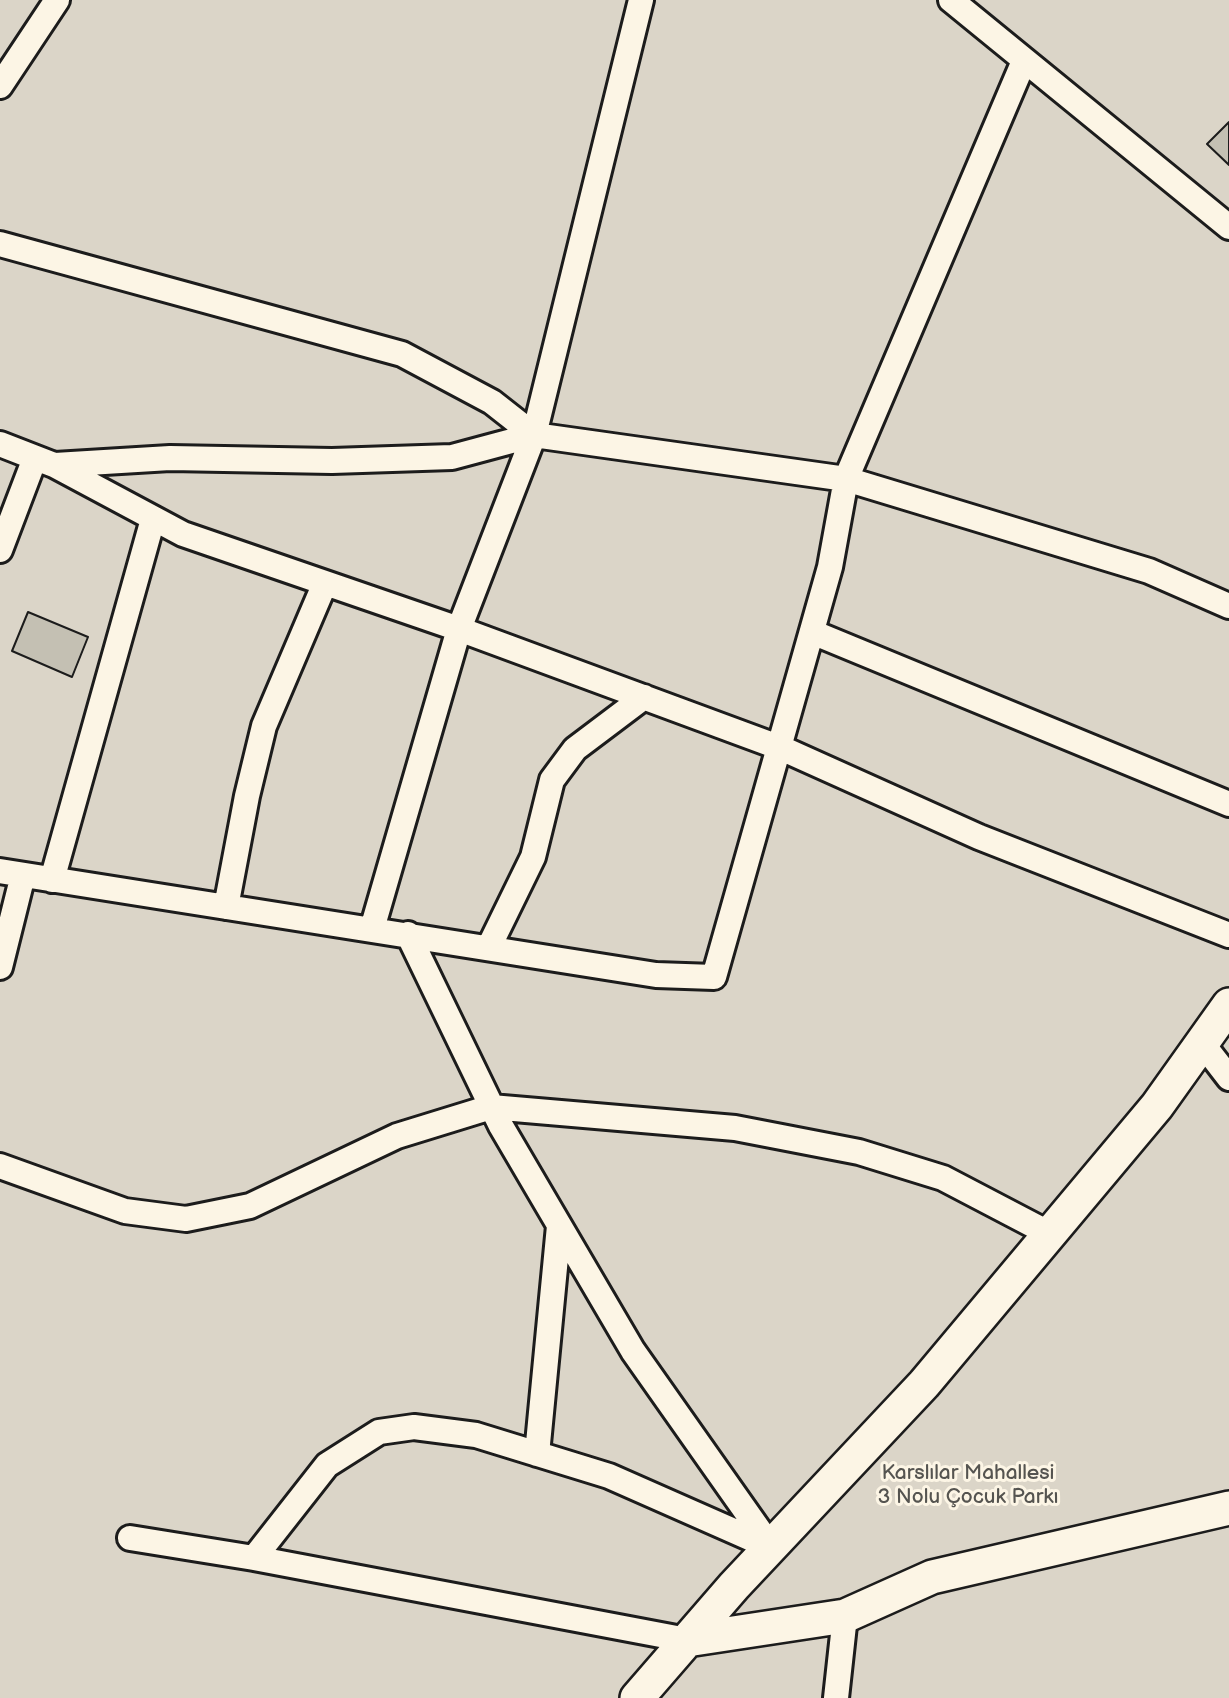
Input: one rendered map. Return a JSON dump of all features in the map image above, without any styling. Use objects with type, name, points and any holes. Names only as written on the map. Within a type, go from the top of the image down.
[{"type":"main road","points":[[638,1698],[771,1547],[924,1384],[1157,1106],[1229,1005]]},
{"type":"main road","points":[[687,1640],[845,1616],[932,1577],[1229,1508]]},
{"type":"street","points":[[0,86],[57,0]]},
{"type":"street","points":[[372,929],[459,629],[534,435],[641,0]]},
{"type":"street","points":[[951,0],[1229,228]]},
{"type":"street","points":[[0,967],[12,873],[656,975],[714,977],[781,748],[830,567],[846,479],[1024,61]]},
{"type":"street","points":[[0,244],[402,354],[492,402],[534,435]]},
{"type":"street","points":[[45,461],[170,458],[332,461],[452,457],[534,435],[846,479],[1149,571],[1229,606]]},
{"type":"street","points":[[0,444],[45,461],[183,534],[459,629],[781,748],[979,837],[1229,935]]},
{"type":"street","points":[[0,550],[45,461]]},
{"type":"street","points":[[52,880],[153,519]]},
{"type":"street","points":[[226,907],[264,726],[326,583]]},
{"type":"street","points":[[812,632],[1229,804]]},
{"type":"street","points":[[489,947],[533,857],[552,780],[575,749],[644,698]]},
{"type":"street","points":[[408,934],[491,1107],[633,1351],[771,1547]]},
{"type":"street","points":[[1202,1044],[1229,1078]]},
{"type":"street","points":[[0,1166],[125,1211],[186,1219],[250,1206],[397,1136],[491,1107],[735,1128],[859,1152],[943,1178],[1050,1234]]},
{"type":"street","points":[[537,1454],[559,1226]]},
{"type":"street","points":[[254,1558],[327,1465],[379,1432],[414,1427],[476,1435],[609,1476],[771,1547]]},
{"type":"street","points":[[130,1538],[254,1558],[687,1640]]},
{"type":"street","points":[[836,1698],[845,1616]]},
{"type":"green space","name":"Karslılar Mahallesi 3 Nolu Çocuk Parkı","points":[[0,0],[1229,0],[1229,1698],[0,1698]]},
{"type":"building","points":[[1229,122],[1229,165],[1207,144]]},
{"type":"building","points":[[28,612],[88,637],[72,677],[12,651]]}]
